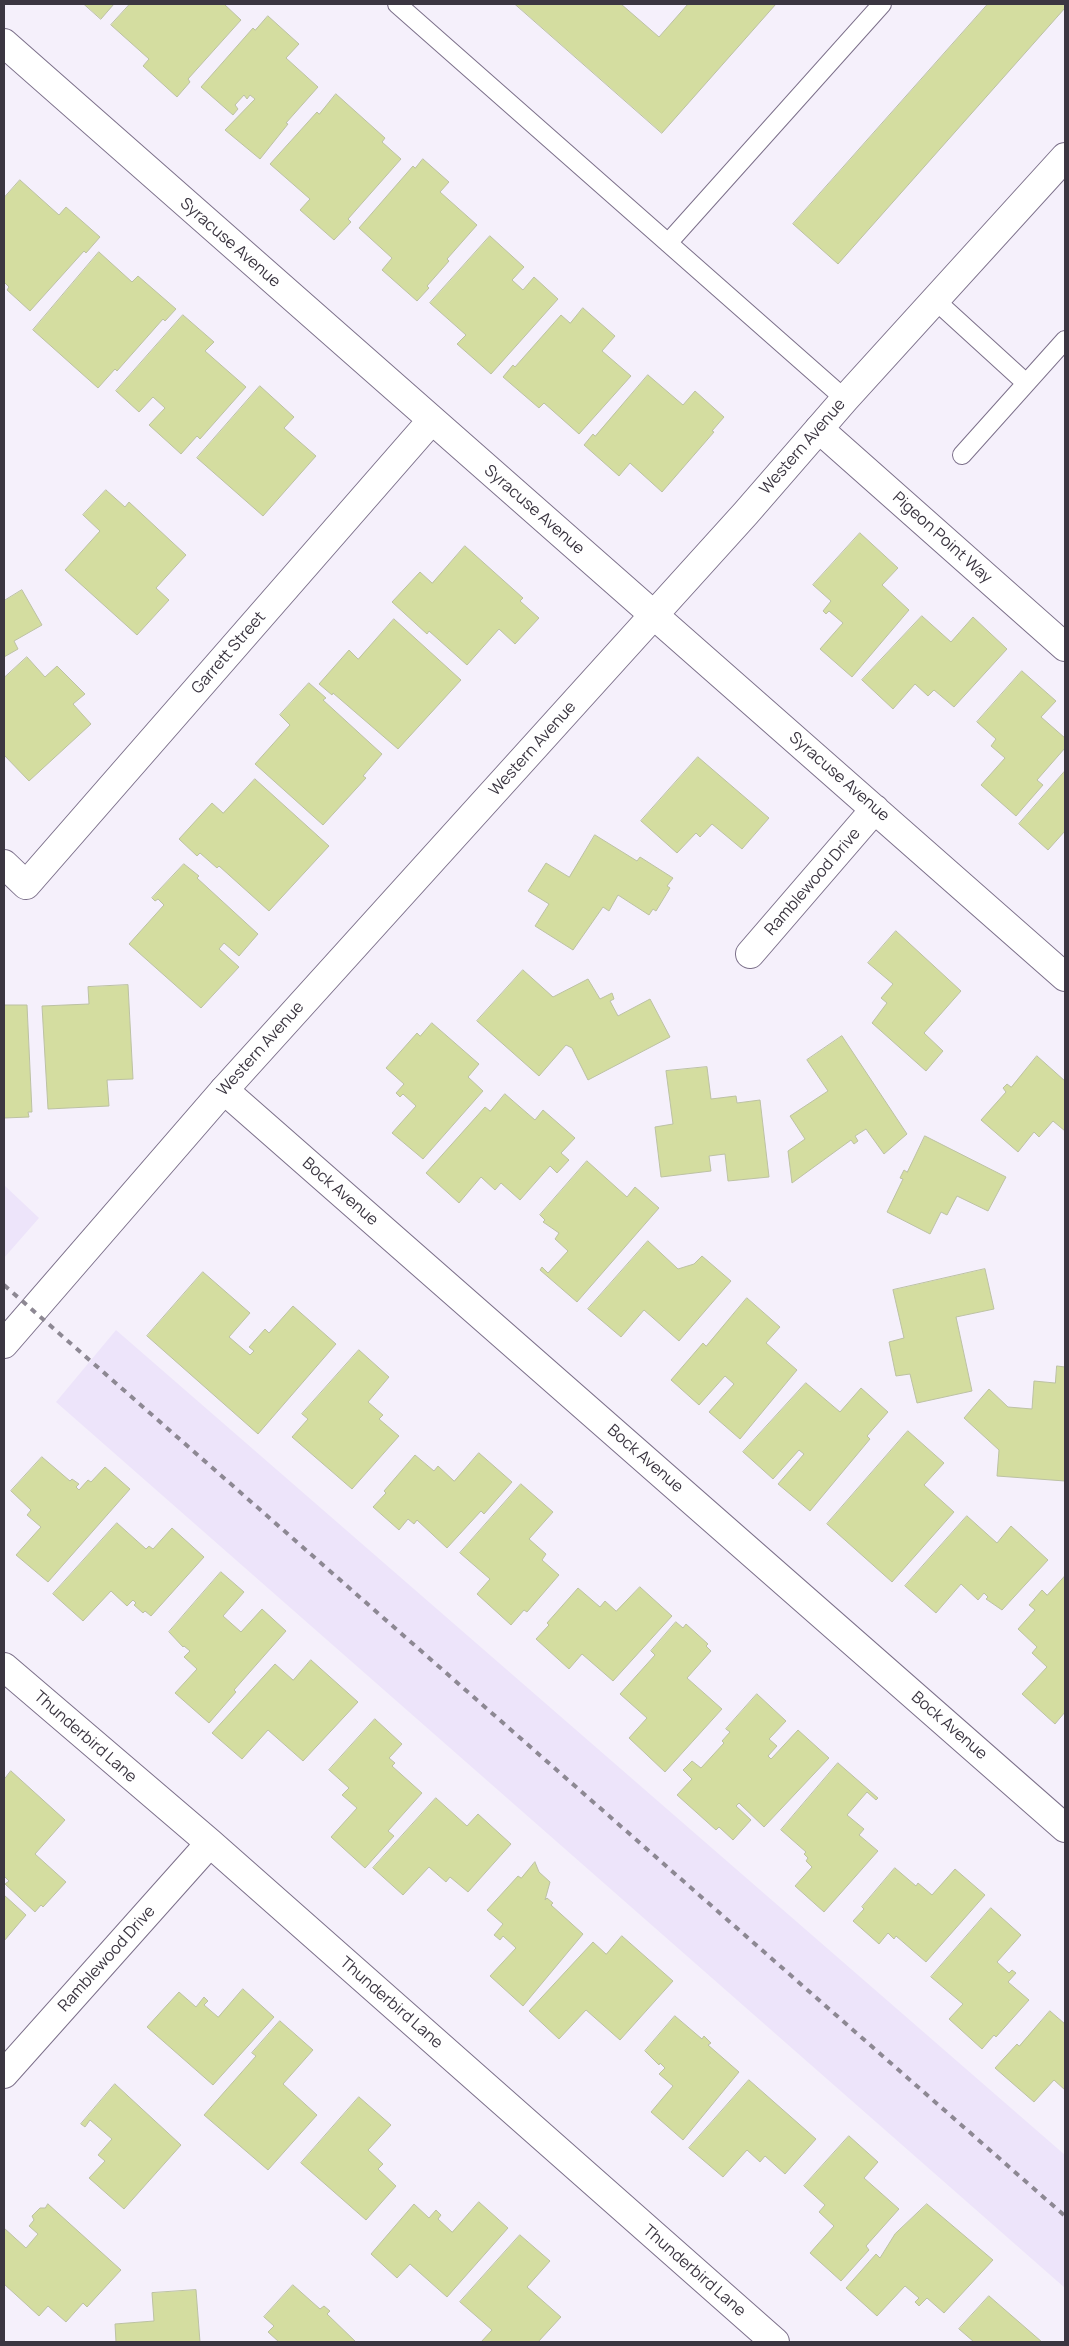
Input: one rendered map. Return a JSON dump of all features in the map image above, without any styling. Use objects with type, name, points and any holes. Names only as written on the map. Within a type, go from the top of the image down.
[{"type":"street","name":"Syracuse Avenue","points":[[4,43],[431,421],[1065,977]]},
{"type":"street","name":"Western Avenue","points":[[4,1344],[224,1090],[1065,157]]},
{"type":"street","name":"Garrett Street","points":[[4,864],[26,885],[431,421]]},
{"type":"street","name":"Pigeon Point Way","points":[[820,429],[1065,647]]},
{"type":"street","name":"Ramblewood Drive","points":[[750,954],[875,809]]},
{"type":"street","name":"Bock Avenue","points":[[224,1090],[1065,1828]]},
{"type":"street","name":"Thunderbird Lane","points":[[4,1667],[210,1844],[775,2342]]},
{"type":"street","name":"Ramblewood Drive","points":[[4,2074],[210,1844]]},
{"type":"lane","points":[[397,4],[845,399]]},
{"type":"lane","points":[[668,242],[882,4]]},
{"type":"lane","points":[[935,300],[1026,383]]},
{"type":"lane","points":[[962,455],[1065,340]]},
{"type":"shaded area","points":[[4,1185],[39,1218],[4,1258]]},
{"type":"shaded area","points":[[116,1330],[1065,2155],[1065,2288],[56,1402]]},
{"type":"building","points":[[84,4],[114,4],[101,19]]},
{"type":"building","points":[[130,4],[224,4],[241,20],[188,79],[190,82],[177,97],[143,66],[149,59],[111,25]]},
{"type":"building","points":[[515,4],[621,4],[659,37],[688,4],[776,4],[662,133]]},
{"type":"building","points":[[988,4],[1065,4],[1065,8],[838,264],[793,224]]},
{"type":"building","points":[[268,16],[299,44],[286,58],[318,87],[286,123],[288,124],[260,159],[225,130],[255,99],[250,95],[247,99],[244,95],[235,105],[238,109],[233,115],[201,87],[253,28],[255,30]]},
{"type":"building","points":[[336,94],[385,138],[382,142],[401,159],[348,219],[351,222],[334,240],[300,210],[310,199],[270,164]]},
{"type":"building","points":[[423,159],[449,182],[440,192],[477,225],[447,259],[449,261],[427,286],[429,288],[417,301],[382,270],[392,258],[359,228],[413,166],[415,168]]},
{"type":"building","points":[[20,180],[59,215],[66,207],[100,237],[86,253],[84,251],[30,311],[7,290],[9,287],[4,282],[4,198]]},
{"type":"building","points":[[490,236],[524,267],[512,280],[523,290],[534,277],[558,299],[491,374],[457,344],[466,335],[430,303]]},
{"type":"building","points":[[99,252],[132,282],[138,276],[176,309],[165,321],[163,319],[117,371],[115,369],[98,388],[33,330]]},
{"type":"building","points":[[583,308],[615,336],[602,351],[631,376],[579,434],[544,403],[539,408],[503,377],[513,365],[515,367],[561,315],[570,323]]},
{"type":"building","points":[[183,315],[214,342],[205,351],[246,387],[200,439],[197,436],[181,454],[149,425],[165,408],[153,397],[139,412],[116,391]]},
{"type":"building","points":[[648,375],[683,405],[695,391],[724,417],[712,431],[714,432],[662,492],[630,463],[619,476],[584,445],[593,434],[595,436]]},
{"type":"building","points":[[260,386],[294,417],[284,428],[316,456],[263,516],[197,458]]},
{"type":"building","points":[[106,490],[125,507],[129,502],[186,555],[156,588],[169,600],[137,635],[65,570],[100,531],[83,515]]},
{"type":"building","points":[[860,533],[898,568],[882,585],[909,610],[852,677],[820,649],[843,623],[829,611],[826,614],[823,611],[831,601],[813,585]]},
{"type":"building","points":[[465,546],[523,598],[520,601],[539,618],[515,644],[499,629],[467,665],[429,631],[427,634],[392,602],[420,572],[432,583]]},
{"type":"building","points":[[22,590],[42,625],[14,641],[18,649],[4,657],[4,601]]},
{"type":"building","points":[[922,616],[951,642],[973,617],[1007,649],[954,707],[934,690],[928,696],[915,684],[893,709],[862,680]]},
{"type":"building","points":[[394,619],[461,680],[398,749],[333,693],[332,695],[319,684],[349,650],[358,659]]},
{"type":"building","points":[[27,657],[45,677],[57,666],[85,694],[73,704],[91,724],[29,781],[4,755],[4,678]]},
{"type":"building","points":[[1022,671],[1056,701],[1041,717],[1065,738],[1065,748],[1037,780],[1043,785],[1016,816],[981,785],[1005,758],[991,746],[996,739],[977,722]]},
{"type":"building","points":[[309,683],[326,698],[323,700],[382,754],[363,776],[366,778],[323,825],[255,764],[290,725],[280,715]]},
{"type":"building","points":[[698,757],[769,818],[742,849],[712,824],[700,837],[696,833],[677,853],[641,821]]},
{"type":"building","points":[[1065,771],[1065,831],[1048,850],[1019,824]]},
{"type":"building","points":[[255,779],[329,846],[269,911],[219,866],[217,868],[200,853],[197,856],[179,839],[212,803],[223,813]]},
{"type":"building","points":[[595,835],[637,861],[640,857],[673,878],[667,886],[670,888],[656,911],[653,909],[649,915],[618,895],[609,911],[603,907],[573,950],[535,926],[549,904],[528,891],[546,863],[569,877]]},
{"type":"building","points":[[184,864],[199,876],[197,878],[258,934],[239,956],[224,943],[219,949],[239,967],[201,1008],[129,944],[164,905],[158,899],[155,901],[152,898]]},
{"type":"building","points":[[896,931],[961,991],[924,1033],[943,1051],[926,1071],[872,1023],[887,1003],[881,998],[893,984],[868,963]]},
{"type":"building","points":[[523,970],[553,997],[588,979],[600,999],[612,993],[614,999],[610,1001],[618,1016],[650,999],[670,1037],[588,1080],[572,1048],[566,1045],[539,1076],[477,1021]]},
{"type":"building","points":[[128,985],[133,1079],[107,1080],[109,1106],[48,1109],[42,1006],[89,1004],[88,987]]},
{"type":"building","points":[[4,1005],[27,1005],[32,1112],[28,1112],[29,1117],[4,1118]]},
{"type":"building","points":[[432,1023],[479,1064],[468,1077],[483,1091],[423,1159],[392,1133],[416,1106],[403,1094],[400,1097],[396,1093],[404,1084],[386,1068],[417,1033],[420,1036]]},
{"type":"building","points":[[842,1036],[907,1134],[884,1154],[866,1129],[855,1136],[858,1141],[854,1144],[851,1140],[792,1183],[788,1151],[805,1139],[790,1116],[828,1091],[807,1060]]},
{"type":"building","points":[[1037,1056],[1065,1081],[1065,1131],[1053,1121],[1039,1137],[1034,1132],[1018,1152],[981,1120],[1006,1092],[1003,1088],[1007,1084],[1011,1087]]},
{"type":"building","points":[[707,1067],[711,1099],[736,1096],[737,1103],[760,1100],[769,1177],[728,1181],[725,1154],[709,1156],[711,1171],[661,1177],[655,1127],[673,1124],[666,1071]]},
{"type":"building","points":[[505,1094],[535,1120],[543,1110],[575,1138],[561,1153],[569,1160],[557,1173],[550,1166],[520,1200],[501,1183],[495,1190],[481,1177],[459,1203],[426,1173],[485,1107],[490,1111]]},
{"type":"building","points":[[925,1136],[1006,1177],[988,1211],[957,1196],[947,1215],[941,1212],[930,1234],[887,1212],[903,1179],[900,1178],[904,1170],[907,1172]]},
{"type":"building","points":[[587,1161],[627,1197],[635,1187],[659,1208],[577,1302],[540,1270],[542,1267],[548,1273],[568,1251],[555,1239],[559,1233],[543,1222],[545,1220],[540,1215]]},
{"type":"building","points":[[648,1241],[678,1269],[694,1264],[702,1256],[731,1281],[679,1341],[644,1310],[621,1337],[588,1309]]},
{"type":"building","points":[[985,1269],[994,1309],[956,1317],[972,1391],[917,1403],[910,1374],[896,1376],[889,1342],[904,1338],[893,1290]]},
{"type":"building","points":[[203,1272],[250,1313],[229,1337],[250,1355],[254,1351],[249,1347],[265,1329],[269,1333],[293,1306],[336,1344],[258,1434],[147,1336]]},
{"type":"building","points":[[747,1298],[780,1327],[766,1343],[797,1370],[740,1439],[709,1412],[734,1384],[725,1376],[699,1405],[671,1380],[703,1343],[706,1346]]},
{"type":"building","points":[[359,1350],[389,1377],[368,1402],[383,1415],[379,1419],[399,1436],[352,1489],[292,1437],[308,1419],[302,1414]]},
{"type":"building","points":[[1057,1366],[1065,1367],[1065,1481],[997,1476],[999,1450],[964,1418],[989,1389],[1008,1407],[1032,1409],[1034,1381],[1055,1383]]},
{"type":"building","points":[[806,1383],[840,1412],[861,1388],[888,1412],[867,1436],[870,1439],[810,1511],[778,1484],[804,1454],[799,1450],[773,1479],[743,1452]]},
{"type":"building","points":[[908,1431],[944,1463],[924,1485],[954,1512],[892,1582],[827,1524]]},
{"type":"building","points":[[479,1453],[512,1482],[484,1514],[481,1511],[447,1548],[417,1520],[414,1524],[408,1519],[399,1530],[373,1507],[415,1455],[434,1471],[438,1466],[454,1481]]},
{"type":"building","points":[[42,1457],[70,1481],[72,1479],[79,1484],[76,1487],[79,1490],[88,1480],[91,1482],[105,1467],[130,1489],[48,1582],[16,1555],[41,1527],[27,1515],[31,1510],[11,1491]]},
{"type":"building","points":[[521,1484],[553,1512],[529,1539],[546,1554],[542,1560],[559,1575],[527,1612],[524,1610],[511,1625],[477,1594],[490,1579],[460,1553]]},
{"type":"building","points":[[967,1516],[997,1543],[1011,1526],[1048,1560],[1002,1610],[986,1599],[988,1597],[984,1593],[978,1600],[961,1584],[936,1613],[905,1586]]},
{"type":"building","points":[[117,1523],[146,1549],[149,1546],[153,1549],[172,1528],[204,1557],[151,1616],[145,1611],[143,1613],[134,1605],[136,1603],[133,1600],[127,1606],[111,1591],[83,1621],[53,1594]]},
{"type":"building","points":[[221,1572],[244,1592],[223,1616],[241,1632],[262,1609],[286,1631],[234,1690],[236,1692],[209,1723],[175,1693],[197,1669],[184,1657],[190,1651],[183,1647],[169,1632]]},
{"type":"building","points":[[1065,1576],[1065,1712],[1055,1724],[1022,1694],[1047,1667],[1032,1653],[1037,1647],[1018,1629],[1035,1610],[1029,1605],[1042,1590],[1047,1595]]},
{"type":"building","points":[[640,1587],[672,1616],[613,1681],[582,1654],[569,1669],[536,1639],[549,1625],[547,1623],[578,1588],[600,1607],[605,1601],[616,1611]]},
{"type":"building","points":[[676,1622],[683,1628],[686,1624],[708,1644],[706,1646],[711,1651],[687,1678],[722,1709],[665,1772],[629,1738],[647,1718],[620,1694],[655,1655],[651,1651]]},
{"type":"building","points":[[311,1660],[358,1702],[303,1761],[268,1730],[242,1759],[212,1733],[275,1664],[293,1680]]},
{"type":"building","points":[[757,1694],[786,1721],[769,1739],[777,1746],[768,1756],[771,1759],[798,1730],[829,1758],[764,1827],[739,1803],[736,1806],[751,1820],[733,1840],[719,1827],[716,1830],[677,1795],[692,1779],[683,1770],[692,1761],[701,1768],[724,1743],[722,1741],[730,1732],[726,1729]]},
{"type":"building","points":[[375,1719],[402,1744],[389,1758],[395,1763],[392,1766],[422,1793],[388,1831],[394,1836],[365,1868],[331,1837],[357,1808],[342,1795],[349,1788],[329,1770]]},
{"type":"building","points":[[838,1763],[878,1798],[876,1800],[867,1792],[847,1815],[864,1829],[859,1835],[878,1851],[824,1912],[795,1886],[812,1867],[806,1861],[808,1858],[804,1854],[806,1852],[781,1830]]},
{"type":"building","points":[[11,1771],[65,1820],[35,1854],[66,1882],[43,1907],[41,1905],[35,1912],[5,1884],[9,1881],[4,1876],[4,1780]]},
{"type":"building","points":[[436,1798],[467,1826],[478,1814],[511,1844],[468,1892],[450,1877],[446,1882],[429,1867],[403,1895],[373,1868]]},
{"type":"building","points":[[535,1862],[539,1872],[550,1882],[545,1900],[547,1898],[553,1903],[551,1905],[583,1934],[523,2006],[490,1976],[516,1948],[503,1936],[500,1940],[494,1935],[503,1924],[487,1910],[518,1876],[521,1878]]},
{"type":"building","points":[[895,1868],[916,1886],[918,1883],[932,1895],[955,1869],[985,1895],[926,1962],[896,1936],[894,1939],[888,1933],[879,1944],[853,1921],[864,1909],[862,1907]]},
{"type":"building","points":[[4,1895],[26,1915],[4,1941]]},
{"type":"building","points":[[991,1908],[1021,1935],[997,1962],[1009,1973],[1012,1970],[1016,1973],[1008,1982],[1029,2000],[996,2037],[994,2035],[982,2049],[949,2019],[963,2004],[931,1977]]},
{"type":"building","points":[[622,1936],[673,1981],[620,2040],[586,2010],[559,2039],[529,2011],[593,1942],[606,1954]]},
{"type":"building","points":[[243,1989],[274,2017],[213,2085],[147,2027],[179,1992],[196,2007],[204,1997],[208,2001],[204,2005],[218,2017]]},
{"type":"building","points":[[1050,2011],[1065,2024],[1065,2090],[1054,2080],[1034,2102],[995,2068],[1017,2044],[1019,2046]]},
{"type":"building","points":[[675,2016],[702,2039],[704,2036],[711,2043],[708,2045],[739,2072],[683,2140],[651,2112],[673,2086],[659,2074],[665,2068],[660,2063],[659,2065],[645,2051]]},
{"type":"building","points":[[280,2021],[313,2050],[283,2084],[317,2115],[268,2170],[204,2115],[256,2056],[252,2053]]},
{"type":"building","points":[[749,2080],[816,2139],[785,2174],[765,2156],[760,2162],[747,2150],[723,2177],[689,2148]]},
{"type":"building","points":[[115,2084],[181,2145],[124,2209],[89,2178],[105,2161],[98,2155],[112,2139],[90,2120],[85,2127],[81,2124]]},
{"type":"building","points":[[359,2097],[391,2125],[368,2150],[383,2164],[378,2169],[396,2186],[366,2220],[301,2163]]},
{"type":"building","points":[[849,2136],[878,2162],[864,2178],[899,2209],[866,2246],[869,2250],[841,2281],[810,2253],[834,2226],[819,2212],[825,2205],[804,2186]]},
{"type":"building","points":[[479,2202],[508,2228],[447,2297],[410,2264],[397,2278],[371,2254],[414,2204],[429,2218],[436,2210],[441,2215],[438,2219],[452,2232]]},
{"type":"building","points":[[48,2204],[121,2270],[87,2307],[83,2303],[66,2322],[48,2306],[39,2316],[4,2284],[4,2228],[26,2248],[38,2234],[29,2226],[34,2220],[32,2216],[40,2208],[45,2208]]},
{"type":"building","points":[[927,2204],[993,2260],[944,2313],[927,2298],[919,2306],[915,2302],[919,2298],[905,2286],[877,2316],[846,2288],[876,2254],[880,2258],[895,2234]]},
{"type":"building","points":[[520,2235],[550,2261],[527,2287],[561,2317],[538,2342],[481,2342],[492,2330],[460,2302]]},
{"type":"building","points":[[293,2285],[320,2309],[324,2306],[330,2311],[327,2314],[356,2342],[279,2342],[268,2332],[274,2326],[264,2317]]},
{"type":"building","points":[[196,2290],[200,2342],[116,2342],[115,2324],[154,2321],[152,2293]]},
{"type":"building","points":[[989,2296],[1042,2342],[974,2342],[959,2329]]},
{"type":"railway","points":[[4,1285],[1065,2216]]}]
